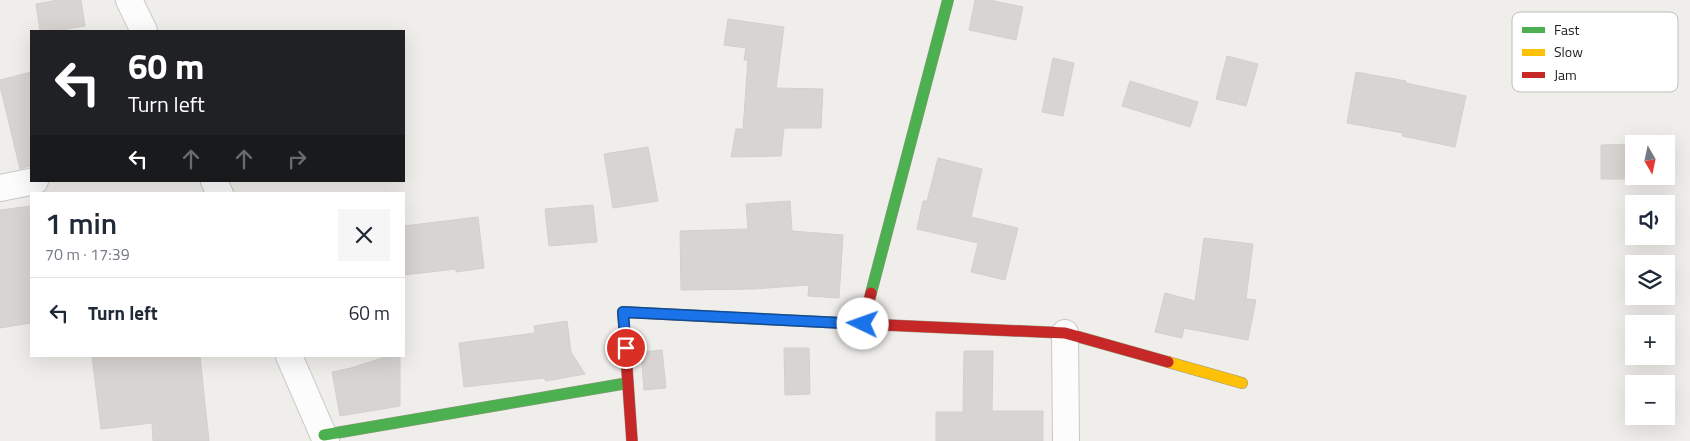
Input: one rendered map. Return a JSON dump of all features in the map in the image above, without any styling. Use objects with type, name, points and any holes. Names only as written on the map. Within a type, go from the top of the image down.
[{"type":"street","points":[[129,0],[144,30]]},
{"type":"street","points":[[863,324],[948,0]]},
{"type":"street","points":[[0,188],[30,182]]},
{"type":"street","points":[[632,441],[623,312],[1065,332],[1242,383]]},
{"type":"street","points":[[1065,332],[1066,441]]},
{"type":"street","points":[[289,357],[325,438],[628,383]]},
{"type":"building","points":[[58,0],[81,0],[85,26],[61,30],[40,30],[36,4]]},
{"type":"building","points":[[975,0],[989,0],[1023,7],[1016,40],[969,30]]},
{"type":"building","points":[[728,19],[784,27],[776,88],[823,89],[821,128],[784,128],[781,156],[731,157],[736,129],[743,129],[748,60],[744,60],[746,48],[724,45]]},
{"type":"building","points":[[1227,56],[1258,64],[1246,106],[1216,99]]},
{"type":"building","points":[[1053,58],[1074,63],[1063,116],[1042,112]]},
{"type":"building","points":[[30,72],[30,166],[20,169],[0,80]]},
{"type":"building","points":[[1356,72],[1406,81],[1406,83],[1466,96],[1455,147],[1402,136],[1403,133],[1347,123]]},
{"type":"building","points":[[1130,81],[1198,102],[1190,127],[1122,106]]},
{"type":"building","points":[[1625,144],[1625,179],[1601,179],[1601,145]]},
{"type":"building","points":[[648,147],[658,201],[613,208],[604,154]]},
{"type":"building","points":[[938,158],[982,169],[971,217],[1018,228],[1005,280],[971,272],[978,243],[917,229],[923,201],[927,201]]},
{"type":"building","points":[[790,201],[792,231],[843,235],[839,298],[808,296],[809,285],[754,289],[681,290],[680,231],[748,229],[746,204]]},
{"type":"building","points":[[593,205],[597,242],[549,246],[545,209]]},
{"type":"building","points":[[30,206],[30,323],[0,328],[0,210]]},
{"type":"building","points":[[478,217],[484,268],[456,272],[456,269],[405,275],[405,226]]},
{"type":"building","points":[[1204,238],[1253,244],[1246,299],[1256,300],[1248,340],[1184,328],[1182,338],[1155,332],[1165,293],[1195,301]]},
{"type":"building","points":[[567,321],[571,352],[585,374],[546,381],[544,378],[464,387],[459,343],[535,333],[534,326]]},
{"type":"building","points":[[784,348],[809,348],[810,394],[785,395]]},
{"type":"building","points":[[662,350],[666,388],[644,390],[641,352]]},
{"type":"building","points":[[964,351],[993,351],[992,411],[1043,411],[1043,441],[936,441],[936,412],[963,412]]},
{"type":"building","points":[[92,357],[200,357],[209,441],[153,441],[152,423],[101,429]]},
{"type":"building","points":[[385,357],[400,357],[400,406],[340,416],[332,372]]},
{"type":"traffic: fast","points":[[871,293],[948,0]]},
{"type":"traffic: fast","points":[[740,318],[863,324]]},
{"type":"traffic: fast","points":[[324,435],[628,383]]},
{"type":"traffic: slow","points":[[1168,362],[1242,383]]},
{"type":"traffic: jam","points":[[871,293],[863,324],[1065,333],[1168,362]]},
{"type":"traffic: jam","points":[[632,441],[623,312],[740,318]]},
{"type":"route","points":[[626,348],[623,312],[863,324]]}]
